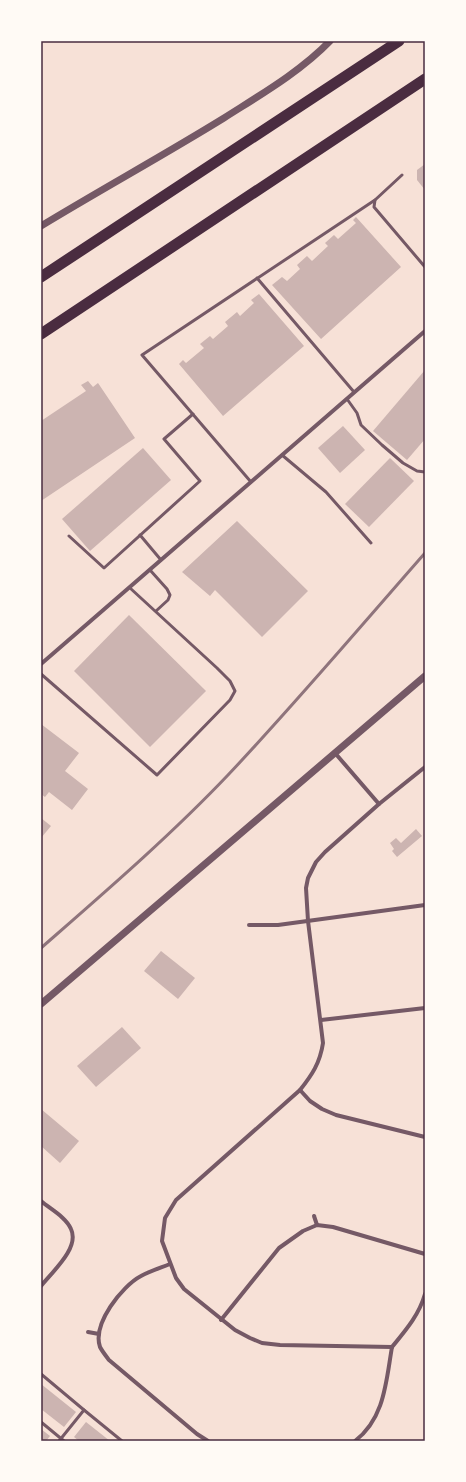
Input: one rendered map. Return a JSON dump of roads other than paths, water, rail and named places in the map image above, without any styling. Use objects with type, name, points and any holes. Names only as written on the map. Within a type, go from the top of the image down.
[{"type":"highway","points":[[41,277],[399,41]]},
{"type":"highway","points":[[41,334],[425,79]]},
{"type":"street","points":[[41,226],[242,107],[288,76],[308,61],[330,41]]},
{"type":"street","points":[[41,664],[425,331]]},
{"type":"street","points":[[41,1004],[425,676]]},
{"type":"street","points":[[335,753],[379,804]]},
{"type":"street","points":[[392,1347],[280,1345],[250,1338],[221,1320],[184,1289],[176,1278],[162,1241],[165,1218],[176,1200],[300,1090],[312,1075],[321,1054],[323,1043],[308,921],[306,888],[308,878],[316,862],[325,852],[425,766]]},
{"type":"street","points":[[249,925],[278,925],[425,905]]},
{"type":"street","points":[[321,1020],[425,1008]]},
{"type":"street","points":[[300,1090],[310,1101],[322,1109],[336,1115],[425,1137]]},
{"type":"street","points":[[41,1201],[64,1220],[71,1228],[73,1236],[72,1245],[69,1252],[41,1286]]},
{"type":"street","points":[[314,1216],[317,1226]]},
{"type":"street","points":[[221,1320],[279,1248],[303,1231],[317,1226],[332,1227],[425,1254]]},
{"type":"street","points":[[170,1264],[141,1276],[121,1292],[101,1325],[99,1334],[100,1347],[109,1360],[197,1434],[208,1441]]},
{"type":"street","points":[[355,1441],[368,1428],[378,1413],[384,1397],[392,1347],[415,1318],[425,1294]]},
{"type":"street","points":[[88,1332],[99,1334]]},
{"type":"lane","points":[[251,482],[142,354],[375,200],[402,175]]},
{"type":"lane","points":[[375,200],[374,207],[425,267]]},
{"type":"lane","points":[[257,278],[354,392]]},
{"type":"lane","points":[[347,399],[357,413],[361,425],[382,445],[403,463],[417,471],[425,472]]},
{"type":"lane","points":[[69,536],[104,568],[200,481],[164,438],[193,414]]},
{"type":"lane","points":[[282,455],[326,492],[371,543]]},
{"type":"lane","points":[[140,535],[161,560]]},
{"type":"lane","points":[[150,570],[167,589],[170,595],[168,600],[156,611]]},
{"type":"lane","points":[[41,674],[157,775],[230,700],[235,691],[230,681],[217,668],[130,588]]},
{"type":"lane","points":[[41,1374],[122,1441]]},
{"type":"lane","points":[[60,1440],[84,1410]]},
{"type":"lane","points":[[41,1422],[60,1440],[64,1441]]},
{"type":"railway","points":[[41,948],[113,885],[206,798],[303,693],[425,553]]}]
